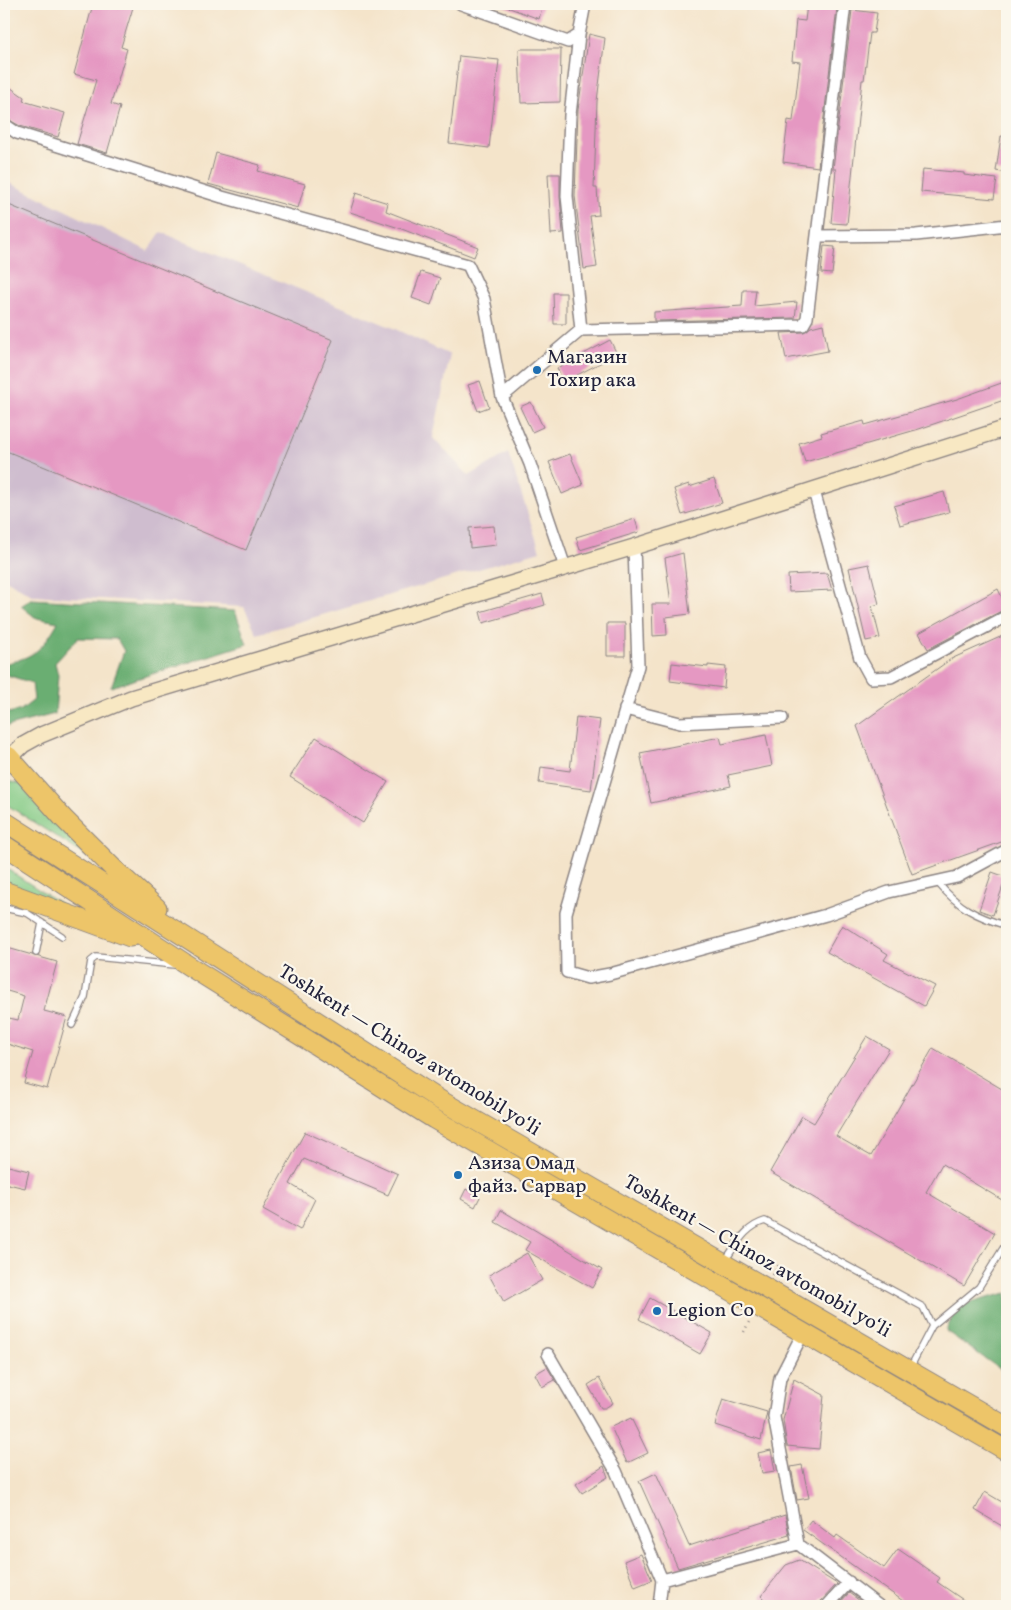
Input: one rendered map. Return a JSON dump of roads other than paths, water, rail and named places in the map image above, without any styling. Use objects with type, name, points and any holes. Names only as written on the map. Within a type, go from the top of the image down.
[{"type":"highway","points":[[5,755],[98,853],[198,946]]},
{"type":"highway","name":"Toshkent — Chinoz avtomobil yoʻli","points":[[4,821],[440,1100],[1007,1426]]},
{"type":"highway","name":"Toshkent — Chinoz avtomobil yoʻli","points":[[4,845],[189,966],[434,1119],[1007,1451]]},
{"type":"highway","points":[[4,891],[29,907],[143,942],[189,966]]},
{"type":"main road","points":[[5,755],[41,734],[131,698],[634,547],[1007,428]]},
{"type":"street","points":[[461,4],[478,7],[568,42],[579,36]]},
{"type":"street","points":[[581,330],[567,196],[570,115],[579,36],[585,4]]},
{"type":"street","points":[[502,397],[581,330],[803,325],[807,318],[818,236],[845,4]]},
{"type":"street","points":[[4,124],[17,133],[222,197],[468,265],[484,299],[502,397],[530,464],[565,567]]},
{"type":"street","points":[[818,236],[916,235],[1007,225]]},
{"type":"street","points":[[814,491],[860,658],[871,678],[890,677],[1007,616]]},
{"type":"street","points":[[634,547],[638,666],[566,913],[567,972],[588,978],[610,974],[826,914],[889,892],[957,877],[1007,850]]},
{"type":"street","points":[[625,709],[680,723],[782,718]]},
{"type":"street","points":[[803,1333],[780,1378],[774,1417],[798,1544],[879,1606]]},
{"type":"street","points":[[548,1354],[616,1470],[662,1580],[659,1606]]},
{"type":"street","points":[[662,1580],[798,1544]]},
{"type":"street","points":[[827,1606],[849,1582]]},
{"type":"lane","points":[[937,882],[954,902],[978,917],[1007,926]]},
{"type":"lane","points":[[4,908],[29,907],[42,923],[62,936]]},
{"type":"lane","points":[[36,953],[42,923]]},
{"type":"lane","points":[[72,1025],[85,997],[91,961],[96,957],[189,966]]},
{"type":"lane","points":[[724,1263],[746,1231],[754,1224],[764,1221],[923,1307],[932,1326]]},
{"type":"lane","points":[[909,1370],[932,1326],[979,1287],[1007,1242]]},
{"type":"place","name":"Магазин Тохир ака","points":[[537,370]]},
{"type":"place","name":"Азиза Омад файз. Сарвар","points":[[458,1175]]},
{"type":"place","name":"Legion Co","points":[[657,1311]]}]
